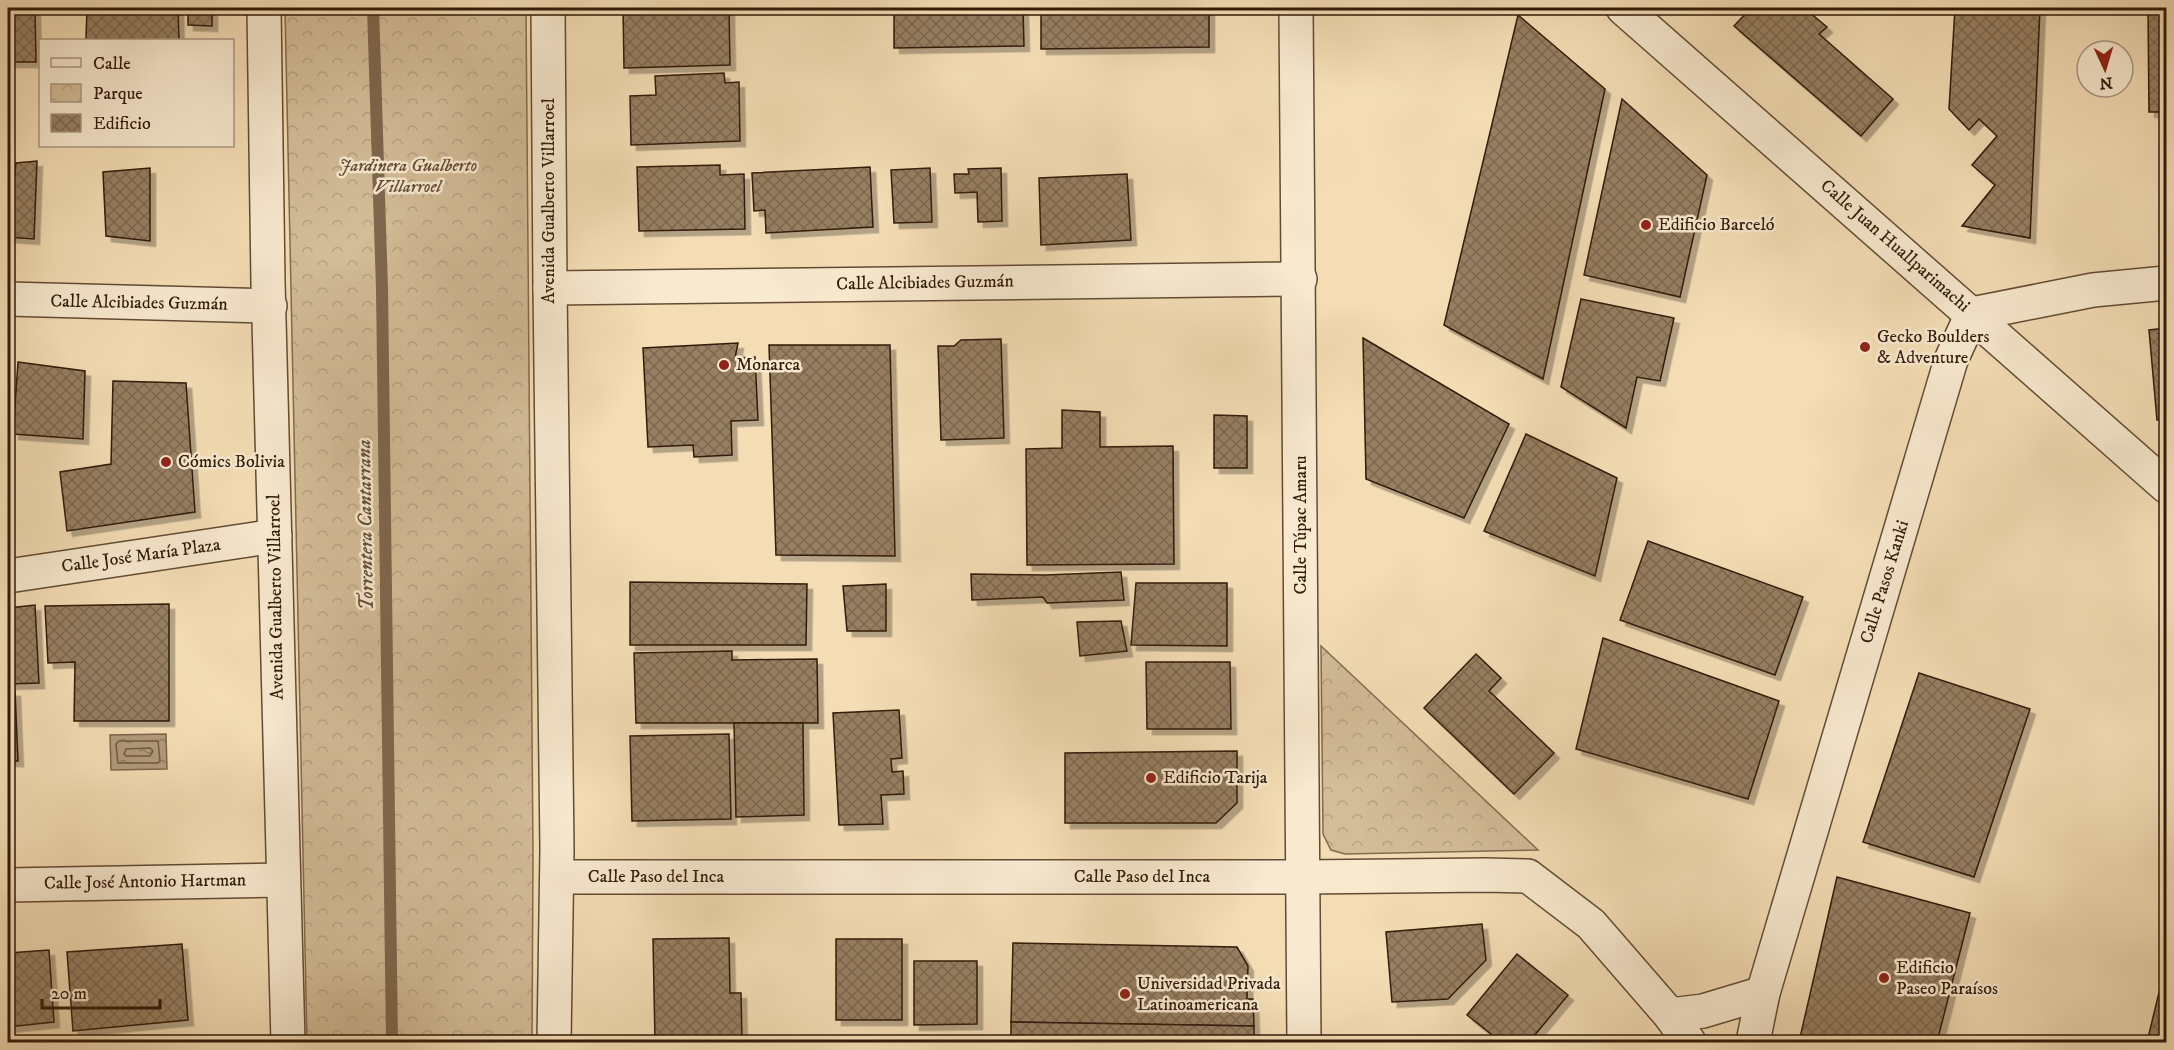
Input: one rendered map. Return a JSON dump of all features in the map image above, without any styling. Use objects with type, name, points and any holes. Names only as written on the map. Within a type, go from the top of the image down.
[{"type":"street","name":"Avenida Gualberto Villarroel","points":[[264,8],[288,1042]]},
{"type":"street","name":"Avenida Gualberto Villarroel","points":[[549,8],[557,877],[554,1042]]},
{"type":"street","name":"Calle Túpac Amaru","points":[[1296,8],[1300,279],[1304,1042]]},
{"type":"street","name":"Calle Juan Huallparimachi","points":[[1623,8],[2166,486]]},
{"type":"street","name":"Calle Alcibiades Guzmán","points":[[550,288],[1300,279]]},
{"type":"street","points":[[1972,314],[2092,290],[2166,283]]},
{"type":"street","name":"Calle Alcibiades Guzmán","points":[[8,299],[270,306]]},
{"type":"street","name":"Calle Pasos Kanki","points":[[1753,1042],[1763,993],[1951,360],[1972,314]]},
{"type":"street","name":"Calle José María Plaza","points":[[8,576],[275,536]]},
{"type":"street","name":"Calle Paso del Inca","points":[[557,877],[1528,876],[1591,924],[1670,1015],[1689,1042]]},
{"type":"street","name":"Calle José Antonio Hartman","points":[[8,885],[283,880]]},
{"type":"street","points":[[1670,1015],[1703,1011],[1763,993]]},
{"type":"green space","name":"Jardinera Gualberto Villarroel","points":[[285,8],[526,8],[533,853],[532,1042],[307,1042]]},
{"type":"green space","points":[[1321,646],[1538,850],[1345,854],[1331,850],[1323,834]]},
{"type":"water","points":[[166,734],[167,769],[111,770],[110,735]]},
{"type":"building","points":[[8,8],[35,8],[36,62],[8,62]]},
{"type":"building","points":[[87,8],[178,8],[179,39],[86,39]]},
{"type":"building","points":[[188,8],[212,8],[212,26],[188,25]]},
{"type":"building","points":[[623,8],[729,8],[730,65],[624,68]]},
{"type":"building","points":[[894,8],[1023,8],[1024,46],[894,48]]},
{"type":"building","points":[[1041,8],[1209,8],[1209,47],[1041,49]]},
{"type":"building","points":[[1751,8],[1804,8],[1827,27],[1819,34],[1893,99],[1861,136],[1734,26]]},
{"type":"building","points":[[1955,8],[2040,8],[2030,238],[1962,226],[1995,185],[1972,165],[1997,136],[1979,119],[1969,130],[1949,109]]},
{"type":"building","points":[[2148,8],[2166,8],[2166,112],[2149,112]]},
{"type":"building","points":[[1518,15],[1605,89],[1543,379],[1444,325]]},
{"type":"building","points":[[724,73],[725,83],[739,82],[740,141],[631,145],[630,96],[656,95],[655,76]]},
{"type":"building","name":"Edificio Barceló","points":[[1622,99],[1707,175],[1680,297],[1584,275]]},
{"type":"building","points":[[37,161],[34,239],[8,237],[16,163]]},
{"type":"building","points":[[720,165],[720,175],[744,174],[745,229],[639,231],[637,167]]},
{"type":"building","points":[[870,167],[873,227],[766,233],[765,210],[754,211],[752,173]]},
{"type":"building","points":[[150,168],[150,241],[106,236],[103,172]]},
{"type":"building","points":[[930,168],[932,222],[894,223],[891,170]]},
{"type":"building","points":[[1001,168],[1002,221],[978,222],[977,192],[955,193],[954,174],[969,174],[968,169]]},
{"type":"building","points":[[1127,174],[1131,240],[1041,245],[1039,178]]},
{"type":"building","points":[[1581,299],[1674,318],[1660,381],[1637,377],[1626,428],[1561,387]]},
{"type":"building","points":[[2166,328],[2166,419],[2157,420],[2149,330]]},
{"type":"building","points":[[1363,338],[1509,424],[1464,518],[1366,479]]},
{"type":"building","points":[[1001,339],[1004,438],[941,440],[938,346],[954,346],[961,340]]},
{"type":"building","points":[[738,343],[735,358],[755,357],[758,420],[731,421],[732,455],[694,457],[693,445],[648,447],[643,348]]},
{"type":"building","points":[[769,345],[890,345],[895,556],[776,555]]},
{"type":"building","points":[[18,362],[85,371],[83,439],[13,434]]},
{"type":"building","points":[[113,381],[186,383],[195,512],[67,531],[60,472],[111,464]]},
{"type":"building","points":[[1062,410],[1100,412],[1100,447],[1173,446],[1174,564],[1027,565],[1026,449],[1062,448]]},
{"type":"building","points":[[1214,415],[1247,416],[1247,468],[1214,468]]},
{"type":"building","points":[[1526,434],[1617,478],[1595,576],[1484,531]]},
{"type":"building","points":[[1648,541],[1803,597],[1775,675],[1620,620]]},
{"type":"building","points":[[1121,572],[1124,600],[1047,603],[1043,597],[972,600],[971,574],[1045,575]]},
{"type":"building","points":[[630,582],[807,584],[806,645],[630,645]]},
{"type":"building","points":[[1136,583],[1227,583],[1227,646],[1131,645]]},
{"type":"building","points":[[886,584],[886,631],[847,631],[843,586]]},
{"type":"building","points":[[169,604],[169,721],[74,721],[75,662],[48,663],[45,606]]},
{"type":"building","points":[[35,605],[39,683],[8,684],[8,608]]},
{"type":"building","points":[[1121,621],[1127,651],[1080,656],[1077,622]]},
{"type":"building","points":[[1603,638],[1779,701],[1748,799],[1576,749]]},
{"type":"building","points":[[732,651],[732,660],[817,659],[818,723],[636,723],[634,653]]},
{"type":"building","points":[[1476,654],[1501,678],[1489,691],[1554,753],[1514,794],[1424,708]]},
{"type":"building","points":[[1146,662],[1230,662],[1231,729],[1147,729]]},
{"type":"building","points":[[1919,673],[2030,709],[1974,877],[1863,842]]},
{"type":"building","points":[[8,691],[15,691],[18,761],[8,761]]},
{"type":"building","points":[[899,710],[902,758],[891,759],[892,772],[903,771],[904,794],[881,795],[883,824],[839,825],[833,713]]},
{"type":"building","points":[[734,723],[803,723],[804,815],[736,817]]},
{"type":"building","points":[[729,734],[731,819],[632,821],[630,736]]},
{"type":"building","name":"Edificio Tarija","points":[[1237,751],[1237,803],[1216,823],[1065,823],[1065,753]]},
{"type":"building","name":"Edificio Paseo Paraísos","points":[[1837,877],[1970,913],[1937,1042],[1799,1042]]},
{"type":"building","points":[[1482,924],[1486,960],[1448,999],[1392,1002],[1386,932]]},
{"type":"building","points":[[729,938],[730,993],[741,993],[742,1042],[655,1042],[653,939]]},
{"type":"building","points":[[836,939],[902,939],[902,1020],[836,1020]]},
{"type":"building","points":[[1013,943],[1237,947],[1248,966],[1247,999],[1253,999],[1254,1026],[1011,1022]]},
{"type":"building","points":[[182,944],[188,1020],[73,1031],[67,952]]},
{"type":"building","points":[[49,950],[54,1022],[8,1027],[8,953]]},
{"type":"building","points":[[1517,954],[1568,995],[1529,1042],[1501,1042],[1467,1015]]},
{"type":"building","points":[[914,961],[977,961],[977,1024],[914,1025]]},
{"type":"building","points":[[2163,976],[2166,977],[2166,1042],[2147,1042]]},
{"type":"building","points":[[1011,1022],[1254,1026],[1254,1042],[1011,1042]]},
{"type":"waterway","name":"Torrentera Cantarrana","points":[[373,8],[382,289],[392,1042]]},
{"type":"place","name":"Edificio Barceló","points":[[1646,225]]},
{"type":"place","name":"Gecko Boulders & Adventure","points":[[1865,347]]},
{"type":"place","name":"Monarca","points":[[724,365]]},
{"type":"place","name":"Cómics Bolivia","points":[[166,462]]},
{"type":"place","name":"Edificio Tarija","points":[[1151,778]]},
{"type":"place","name":"Edificio Paseo Paraísos","points":[[1884,978]]},
{"type":"place","name":"Universidad Privada Latinoamericana","points":[[1125,994]]}]
